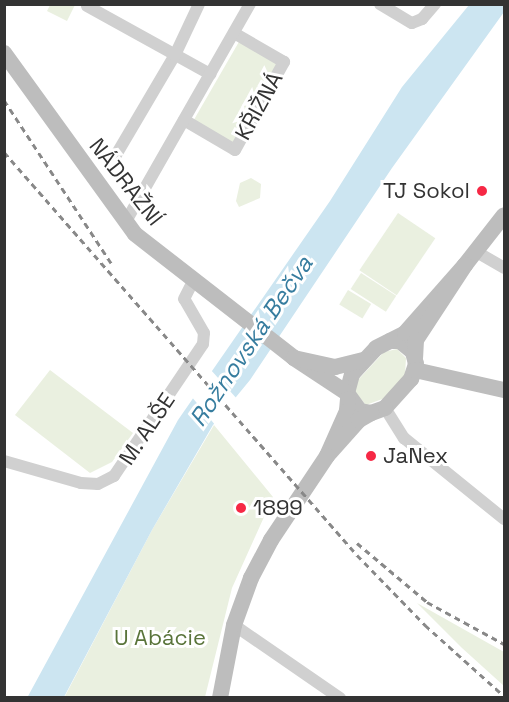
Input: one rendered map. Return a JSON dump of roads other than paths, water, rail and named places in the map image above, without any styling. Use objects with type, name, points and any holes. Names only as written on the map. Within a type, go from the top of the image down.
[{"type":"main road","name":"NÁDRAŽNÍ","points":[[4,53],[125,223],[193,281],[347,396]]},
{"type":"main road","points":[[327,456],[347,396],[349,379],[363,359],[414,324],[504,215]]},
{"type":"main road","points":[[220,698],[234,625],[251,578],[280,526],[327,456],[359,420],[378,411],[402,394],[415,364],[416,340],[465,265]]},
{"type":"main road","points":[[390,341],[405,344],[415,364],[504,390]]},
{"type":"main road","name":"NÁDRAŽNÍ","points":[[290,355],[335,368],[363,359]]},
{"type":"main road","points":[[347,396],[355,408],[378,411]]},
{"type":"street","points":[[116,155],[175,55],[199,4]]},
{"type":"street","points":[[125,223],[250,4]]},
{"type":"street","points":[[380,4],[412,22],[422,19],[435,4]]},
{"type":"street","points":[[87,6],[210,74]]},
{"type":"street","name":"KŘIŽNÁ","points":[[184,120],[235,150],[284,62],[234,33]]},
{"type":"street","points":[[476,251],[504,268]]},
{"type":"street","name":"M. ALŠE","points":[[4,461],[81,483],[98,484],[114,476],[203,344],[204,333],[184,299],[193,281]]},
{"type":"street","points":[[378,411],[404,438],[504,519]]},
{"type":"street","points":[[234,625],[340,698]]},
{"type":"water","name":"Rožnovská Bečva","points":[[469,5],[504,5],[504,12],[392,168],[250,380],[213,425],[152,530],[64,697],[27,698],[178,420],[330,201],[402,87]]},
{"type":"railway","points":[[4,100],[111,263]]},
{"type":"railway","points":[[4,152],[357,555],[425,625],[504,696]]},
{"type":"railway","points":[[357,543],[427,602],[504,644]]},
{"type":"place","name":"TJ Sokol","points":[[482,191]]},
{"type":"place","name":"JaNex","points":[[371,456]]},
{"type":"place","name":"1899","points":[[241,508]]},
{"type":"park label","name":"U Abácie","points":[[160,638]]}]
